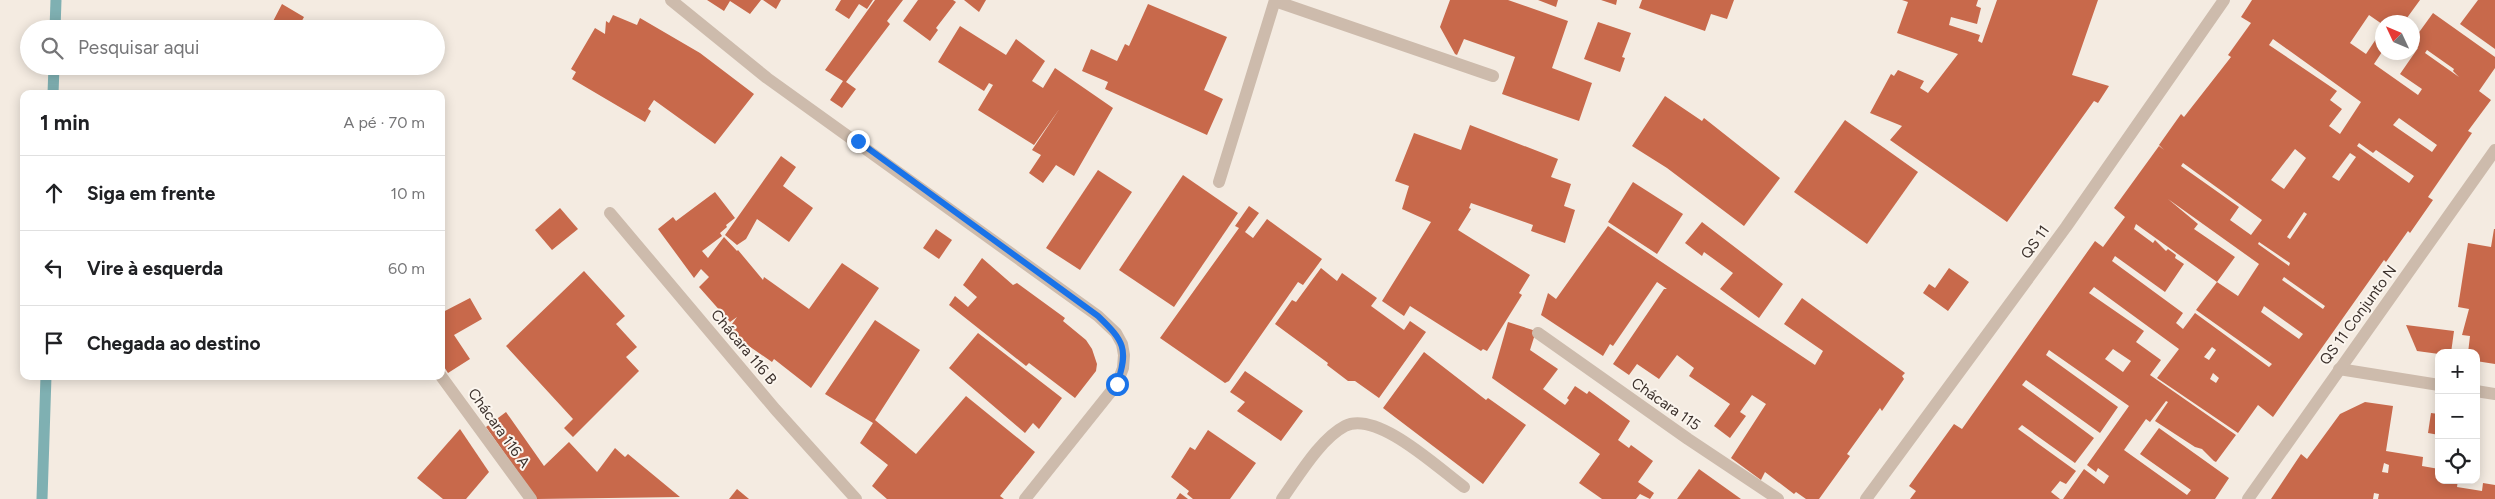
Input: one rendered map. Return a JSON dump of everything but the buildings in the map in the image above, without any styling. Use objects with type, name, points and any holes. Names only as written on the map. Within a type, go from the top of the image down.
[{"type":"street","points":[[671,0],[767,78],[1098,316],[1116,334],[1122,344],[1124,354],[1117,384],[1025,499]]},
{"type":"street","points":[[1219,182],[1275,0],[1493,76]]},
{"type":"street","name":"QS 11","points":[[1866,499],[2066,228],[2224,0]]},
{"type":"street","name":"QS 11 Conjunto N","points":[[2248,499],[2495,150]]},
{"type":"street","name":"Chácara 116 B","points":[[610,213],[775,409],[856,499]]},
{"type":"street","name":"Chácara 115","points":[[1538,333],[1688,439],[1778,499]]},
{"type":"street","points":[[2339,369],[2435,384]]},
{"type":"street","name":"Chácara 116 A","points":[[444,380],[531,499]]},
{"type":"street","points":[[2480,392],[2495,394]]},
{"type":"street","points":[[1282,499],[1310,459],[1332,436],[1345,426],[1359,423],[1373,425],[1387,432],[1464,487]]},
{"type":"waterway","points":[[55,20],[56,0]]},
{"type":"waterway","points":[[53,90],[54,75]]},
{"type":"waterway","points":[[42,499],[46,380]]},
{"type":"route","points":[[858,141],[1098,316],[1116,334],[1122,344],[1124,354],[1123,368],[1117,384]]}]
